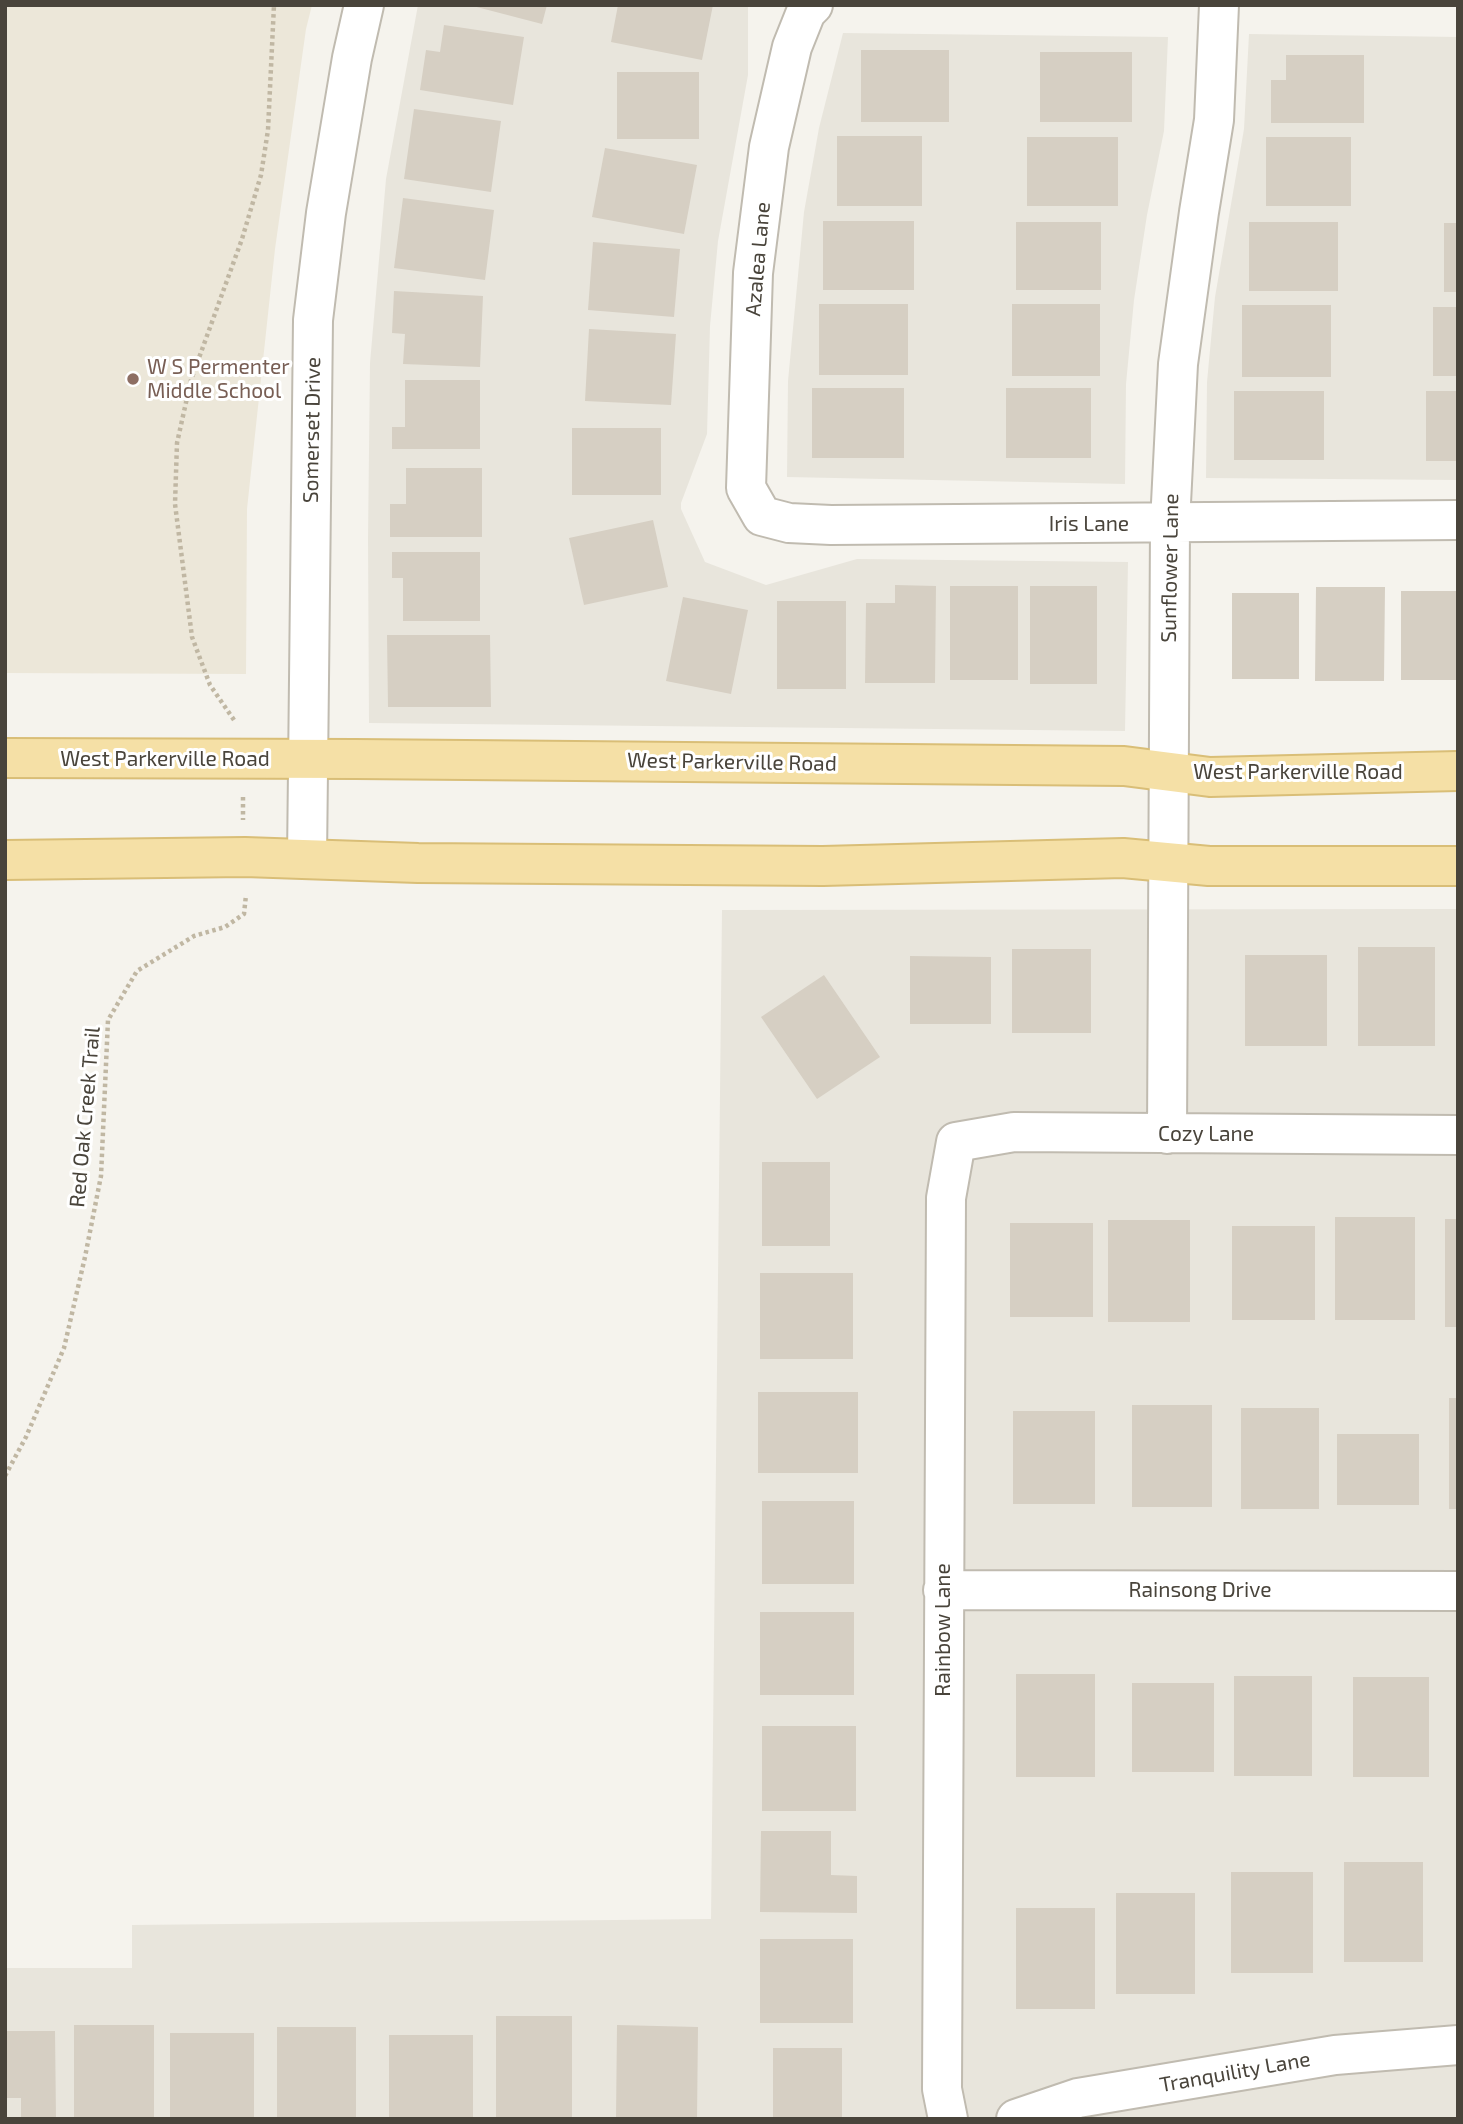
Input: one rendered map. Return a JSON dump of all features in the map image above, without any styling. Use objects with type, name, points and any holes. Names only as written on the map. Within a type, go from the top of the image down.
[{"type":"main road","name":"West Parkerville Road","points":[[5,758],[1124,766],[1210,777],[1458,771]]},
{"type":"main road","points":[[5,860],[245,856],[418,863],[809,866],[1123,858],[1209,866],[1458,866]]},
{"type":"street","name":"Somerset Drive","points":[[307,859],[313,320],[352,58],[364,5]]},
{"type":"street","name":"Azalea Lane","points":[[762,516],[746,488],[753,273],[769,147],[792,47],[806,12],[813,5]]},
{"type":"street","name":"Sunflower Lane","points":[[1167,1134],[1170,523],[1178,364],[1214,120],[1219,5]]},
{"type":"street","name":"Iris Lane","points":[[762,516],[789,523],[831,525],[1458,520]]},
{"type":"street","name":"Cozy Lane","points":[[956,1142],[1014,1132],[1458,1135]]},
{"type":"street","name":"Rainbow Lane","points":[[948,2119],[942,2089],[946,1198],[956,1142]]},
{"type":"street","name":"Rainsong Drive","points":[[943,1590],[1458,1591]]},
{"type":"street","name":"Tranquility Lane","points":[[1016,2119],[1078,2098],[1335,2055],[1458,2045]]},
{"type":"path","name":"Red Oak Creek Trail","points":[[5,1476],[26,1437],[64,1348],[85,1257],[101,1176],[108,1020],[137,971],[194,936],[225,927],[244,914],[245,856],[239,726],[211,685],[192,636],[174,504],[177,443],[191,380],[242,239],[261,175],[268,130],[274,5]]},
{"type":"shaded area","name":"W S Permenter Middle School","points":[[5,5],[312,5],[306,29],[275,249],[247,509],[246,674],[5,673]]},
{"type":"shaded area","points":[[418,5],[748,5],[748,75],[718,241],[710,326],[707,434],[681,503],[681,509],[705,562],[766,585],[857,559],[1128,562],[1125,731],[369,723],[370,363],[386,179]]},
{"type":"shaded area","points":[[843,33],[1168,37],[1164,131],[1134,300],[1126,384],[1125,484],[787,477],[788,381],[804,212],[819,128]]},
{"type":"shaded area","points":[[1249,34],[1458,37],[1458,480],[1206,478],[1207,382],[1215,297],[1244,129]]},
{"type":"shaded area","points":[[1458,909],[1458,2119],[5,2119],[5,1968],[132,1968],[132,1925],[711,1919],[722,910]]},
{"type":"building","points":[[469,5],[547,5],[542,24]]},
{"type":"building","points":[[618,5],[713,5],[702,60],[611,42]]},
{"type":"building","points":[[444,25],[524,37],[513,105],[420,90],[426,50],[440,52]]},
{"type":"building","points":[[861,50],[949,50],[949,122],[861,122]]},
{"type":"building","points":[[1040,52],[1132,52],[1132,122],[1040,122]]},
{"type":"building","points":[[1286,55],[1364,55],[1364,123],[1271,123],[1271,80],[1286,80]]},
{"type":"building","points":[[617,72],[699,72],[699,139],[617,139]]},
{"type":"building","points":[[414,109],[501,121],[491,192],[404,179]]},
{"type":"building","points":[[837,136],[922,136],[922,206],[837,206]]},
{"type":"building","points":[[1027,137],[1118,137],[1118,206],[1027,206]]},
{"type":"building","points":[[1266,137],[1351,137],[1351,206],[1266,206]]},
{"type":"building","points":[[605,148],[697,165],[684,234],[592,217]]},
{"type":"building","points":[[403,198],[494,210],[485,280],[394,268]]},
{"type":"building","points":[[823,221],[914,221],[914,290],[823,290]]},
{"type":"building","points":[[1016,222],[1101,222],[1101,290],[1016,290]]},
{"type":"building","points":[[1249,222],[1338,222],[1338,291],[1249,291]]},
{"type":"building","points":[[1444,223],[1458,223],[1458,292],[1444,292]]},
{"type":"building","points":[[593,242],[680,249],[674,317],[588,310]]},
{"type":"building","points":[[394,291],[483,296],[480,367],[403,364],[405,334],[392,333]]},
{"type":"building","points":[[819,304],[908,304],[908,375],[819,375]]},
{"type":"building","points":[[1012,304],[1100,304],[1100,376],[1012,376]]},
{"type":"building","points":[[1242,305],[1331,305],[1331,377],[1242,377]]},
{"type":"building","points":[[1433,307],[1458,307],[1458,376],[1433,376]]},
{"type":"building","points":[[589,329],[676,334],[671,405],[585,401]]},
{"type":"building","points":[[405,380],[480,380],[480,449],[392,449],[392,427],[405,427]]},
{"type":"building","points":[[812,388],[904,388],[904,458],[812,458]]},
{"type":"building","points":[[1006,388],[1091,388],[1091,458],[1006,458]]},
{"type":"building","points":[[1234,391],[1324,391],[1324,460],[1234,460]]},
{"type":"building","points":[[1426,391],[1458,391],[1458,461],[1426,461]]},
{"type":"building","points":[[572,428],[661,428],[661,495],[572,495]]},
{"type":"building","points":[[406,468],[482,468],[482,537],[390,537],[390,504],[406,504]]},
{"type":"building","points":[[653,520],[668,587],[584,605],[569,538]]},
{"type":"building","points":[[392,552],[480,552],[480,621],[403,621],[403,578],[392,578]]},
{"type":"building","points":[[895,585],[936,586],[935,683],[865,683],[866,603],[895,603]]},
{"type":"building","points":[[950,586],[1018,586],[1018,680],[950,680]]},
{"type":"building","points":[[1030,586],[1097,586],[1097,684],[1030,684]]},
{"type":"building","points":[[1316,587],[1385,587],[1384,681],[1315,681]]},
{"type":"building","points":[[1401,591],[1458,591],[1458,680],[1401,680]]},
{"type":"building","points":[[1232,593],[1299,593],[1299,679],[1232,679]]},
{"type":"building","points":[[683,597],[748,610],[731,694],[666,681]]},
{"type":"building","points":[[777,601],[846,601],[846,689],[777,689]]},
{"type":"building","points":[[387,635],[490,635],[491,707],[388,707]]},
{"type":"building","points":[[1358,947],[1435,947],[1435,1046],[1358,1046]]},
{"type":"building","points":[[1012,949],[1091,949],[1091,1033],[1012,1033]]},
{"type":"building","points":[[1245,955],[1327,955],[1327,1046],[1245,1046]]},
{"type":"building","points":[[910,956],[991,957],[991,1024],[910,1024]]},
{"type":"building","points":[[824,975],[880,1057],[817,1099],[761,1017]]},
{"type":"building","points":[[762,1162],[830,1162],[830,1246],[762,1246]]},
{"type":"building","points":[[1335,1217],[1415,1217],[1415,1320],[1335,1320]]},
{"type":"building","points":[[1445,1219],[1458,1219],[1458,1327],[1445,1327]]},
{"type":"building","points":[[1108,1220],[1190,1220],[1190,1322],[1108,1322]]},
{"type":"building","points":[[1010,1223],[1093,1223],[1093,1317],[1010,1317]]},
{"type":"building","points":[[1232,1226],[1315,1226],[1315,1320],[1232,1320]]},
{"type":"building","points":[[760,1273],[853,1273],[853,1359],[760,1359]]},
{"type":"building","points":[[758,1392],[858,1392],[858,1473],[758,1473]]},
{"type":"building","points":[[1449,1398],[1458,1398],[1458,1509],[1449,1509]]},
{"type":"building","points":[[1132,1405],[1212,1405],[1212,1507],[1132,1507]]},
{"type":"building","points":[[1241,1408],[1319,1408],[1319,1509],[1241,1509]]},
{"type":"building","points":[[1013,1411],[1095,1411],[1095,1504],[1013,1504]]},
{"type":"building","points":[[1337,1434],[1419,1434],[1419,1505],[1337,1505]]},
{"type":"building","points":[[762,1501],[854,1501],[854,1584],[762,1584]]},
{"type":"building","points":[[760,1612],[854,1612],[854,1695],[760,1695]]},
{"type":"building","points":[[1016,1674],[1095,1674],[1095,1777],[1016,1777]]},
{"type":"building","points":[[1234,1676],[1312,1676],[1312,1776],[1234,1776]]},
{"type":"building","points":[[1353,1677],[1429,1677],[1429,1777],[1353,1777]]},
{"type":"building","points":[[1132,1683],[1214,1683],[1214,1772],[1132,1772]]},
{"type":"building","points":[[762,1726],[856,1726],[856,1811],[762,1811]]},
{"type":"building","points":[[761,1831],[831,1831],[831,1875],[857,1876],[857,1913],[760,1912]]},
{"type":"building","points":[[1344,1862],[1423,1862],[1423,1962],[1344,1962]]},
{"type":"building","points":[[1231,1872],[1313,1872],[1313,1973],[1231,1973]]},
{"type":"building","points":[[1116,1893],[1195,1893],[1195,1994],[1116,1994]]},
{"type":"building","points":[[1016,1908],[1095,1908],[1095,2009],[1016,2009]]},
{"type":"building","points":[[760,1939],[853,1939],[853,2023],[760,2023]]},
{"type":"building","points":[[496,2016],[572,2016],[572,2119],[496,2119]]},
{"type":"building","points":[[74,2025],[154,2025],[154,2119],[74,2119]]},
{"type":"building","points":[[617,2025],[698,2027],[697,2119],[616,2119]]},
{"type":"building","points":[[277,2027],[356,2027],[356,2119],[277,2119]]},
{"type":"building","points":[[5,2031],[55,2031],[56,2119],[21,2119],[21,2098],[5,2098]]},
{"type":"building","points":[[170,2033],[254,2033],[254,2119],[170,2119]]},
{"type":"building","points":[[389,2035],[473,2035],[473,2119],[389,2119]]},
{"type":"building","points":[[773,2048],[842,2048],[842,2119],[773,2119]]},
{"type":"place","name":"W S Permenter Middle School","points":[[133,379]]}]
